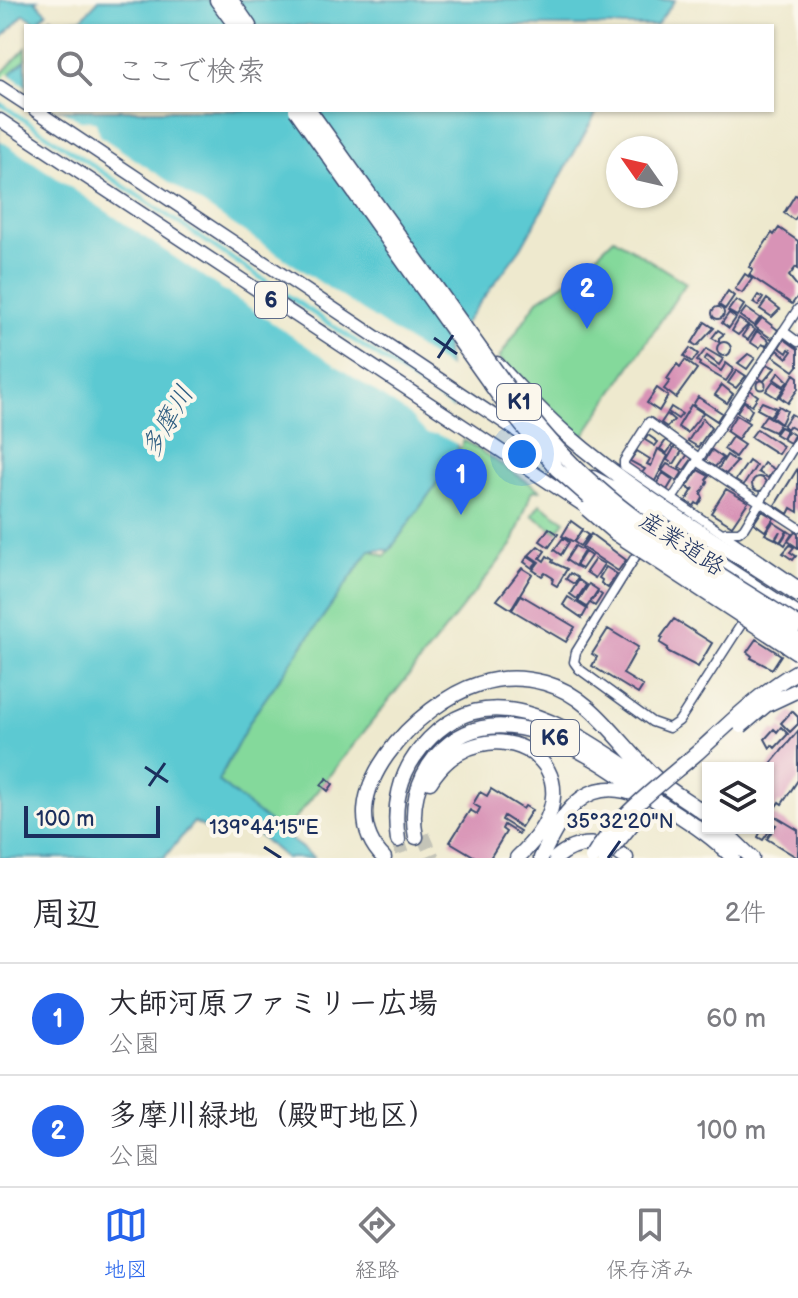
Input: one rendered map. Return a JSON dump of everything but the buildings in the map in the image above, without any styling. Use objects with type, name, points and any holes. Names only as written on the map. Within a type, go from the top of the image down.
[{"type":"highway","points":[[217,0],[235,24]]},
{"type":"highway","points":[[231,0],[248,24]]},
{"type":"highway","name":"K1","points":[[297,112],[525,431],[557,469],[599,507],[798,640]]},
{"type":"highway","name":"K1","points":[[310,112],[561,457],[635,518],[798,625]]},
{"type":"highway","points":[[468,331],[568,436],[649,497],[722,539],[798,595]]},
{"type":"highway","points":[[525,431],[560,481],[615,533],[798,653]]},
{"type":"highway","points":[[561,457],[659,513],[798,602]]},
{"type":"highway","points":[[592,858],[609,833],[635,807],[762,695],[798,671]]},
{"type":"highway","points":[[384,858],[371,843],[364,822],[366,796],[380,766],[411,727],[437,706],[476,684],[504,678],[542,682],[574,696],[594,711],[657,779],[702,819]]},
{"type":"highway","points":[[604,858],[642,813],[735,731],[766,705],[798,690]]},
{"type":"highway","name":"K6","points":[[398,840],[397,802],[403,777],[417,753],[449,723],[475,713],[498,709],[520,710],[556,723],[702,820]]},
{"type":"highway","name":"K6","points":[[517,858],[547,824],[554,798],[552,781],[544,765],[531,752],[516,744],[480,744],[452,758],[438,770],[428,784],[423,800],[420,836],[413,815],[416,795],[424,775],[450,743],[469,733],[497,727],[530,730],[563,741],[637,787],[702,820]]},
{"type":"highway","points":[[541,858],[570,808],[585,795],[600,789],[633,793],[702,821]]},
{"type":"highway","name":"K6","points":[[714,834],[733,858]]},
{"type":"highway","points":[[727,834],[752,858]]},
{"type":"highway","points":[[556,858],[576,846],[593,844],[610,848],[626,858]]},
{"type":"main road","points":[[0,87],[24,103]]},
{"type":"main road","name":"6","points":[[38,112],[561,457]]},
{"type":"main road","name":"産業道路","points":[[0,120],[798,646]]},
{"type":"main road","name":"産業道路","points":[[561,457],[798,614]]},
{"type":"street","points":[[672,499],[798,309]]},
{"type":"street","points":[[783,331],[798,342]]},
{"type":"street","points":[[798,527],[649,422],[624,461],[624,466],[722,539],[798,585]]},
{"type":"street","points":[[722,539],[739,532],[798,440]]},
{"type":"street","points":[[649,517],[635,540],[637,554],[576,652],[574,662],[579,669],[652,722],[669,728],[679,721],[748,612]]},
{"type":"green space","points":[[24,50],[24,62],[12,72],[0,92],[0,75]]},
{"type":"green space","points":[[614,238],[686,283],[578,444],[499,358],[538,300],[576,275]]},
{"type":"green space","points":[[464,440],[540,490],[532,491],[512,545],[283,834],[218,782],[251,719],[370,550],[385,556]]},
{"type":"green space","points":[[540,504],[565,521],[557,532],[532,515]]},
{"type":"water","points":[[0,0],[38,0],[36,2],[47,12],[37,23],[24,14],[0,40]]},
{"type":"water","points":[[99,0],[675,0],[657,24],[45,24],[51,17],[56,21],[81,19]]},
{"type":"water","name":"多摩川","points":[[24,62],[24,112],[597,112],[521,248],[446,348],[458,453],[390,550],[370,550],[251,719],[218,781],[314,858],[286,858],[247,826],[213,832],[194,822],[164,858],[0,858],[0,92],[12,72]]},
{"type":"pier","points":[[7,73],[24,85],[24,112],[65,112],[81,121],[96,123],[100,136],[452,370],[457,406],[0,101],[0,84]]},
{"type":"pier","points":[[0,106],[458,413],[462,447],[437,434],[427,434],[408,414],[0,140]]},
{"type":"tunnel","points":[[423,835],[433,858]]},
{"type":"tunnel","points":[[398,840],[404,858]]},
{"type":"place","name":"多摩川緑地（殿町地区）","points":[[587,329]]},
{"type":"place","name":"大師河原ファミリー広場","points":[[461,515]]}]
